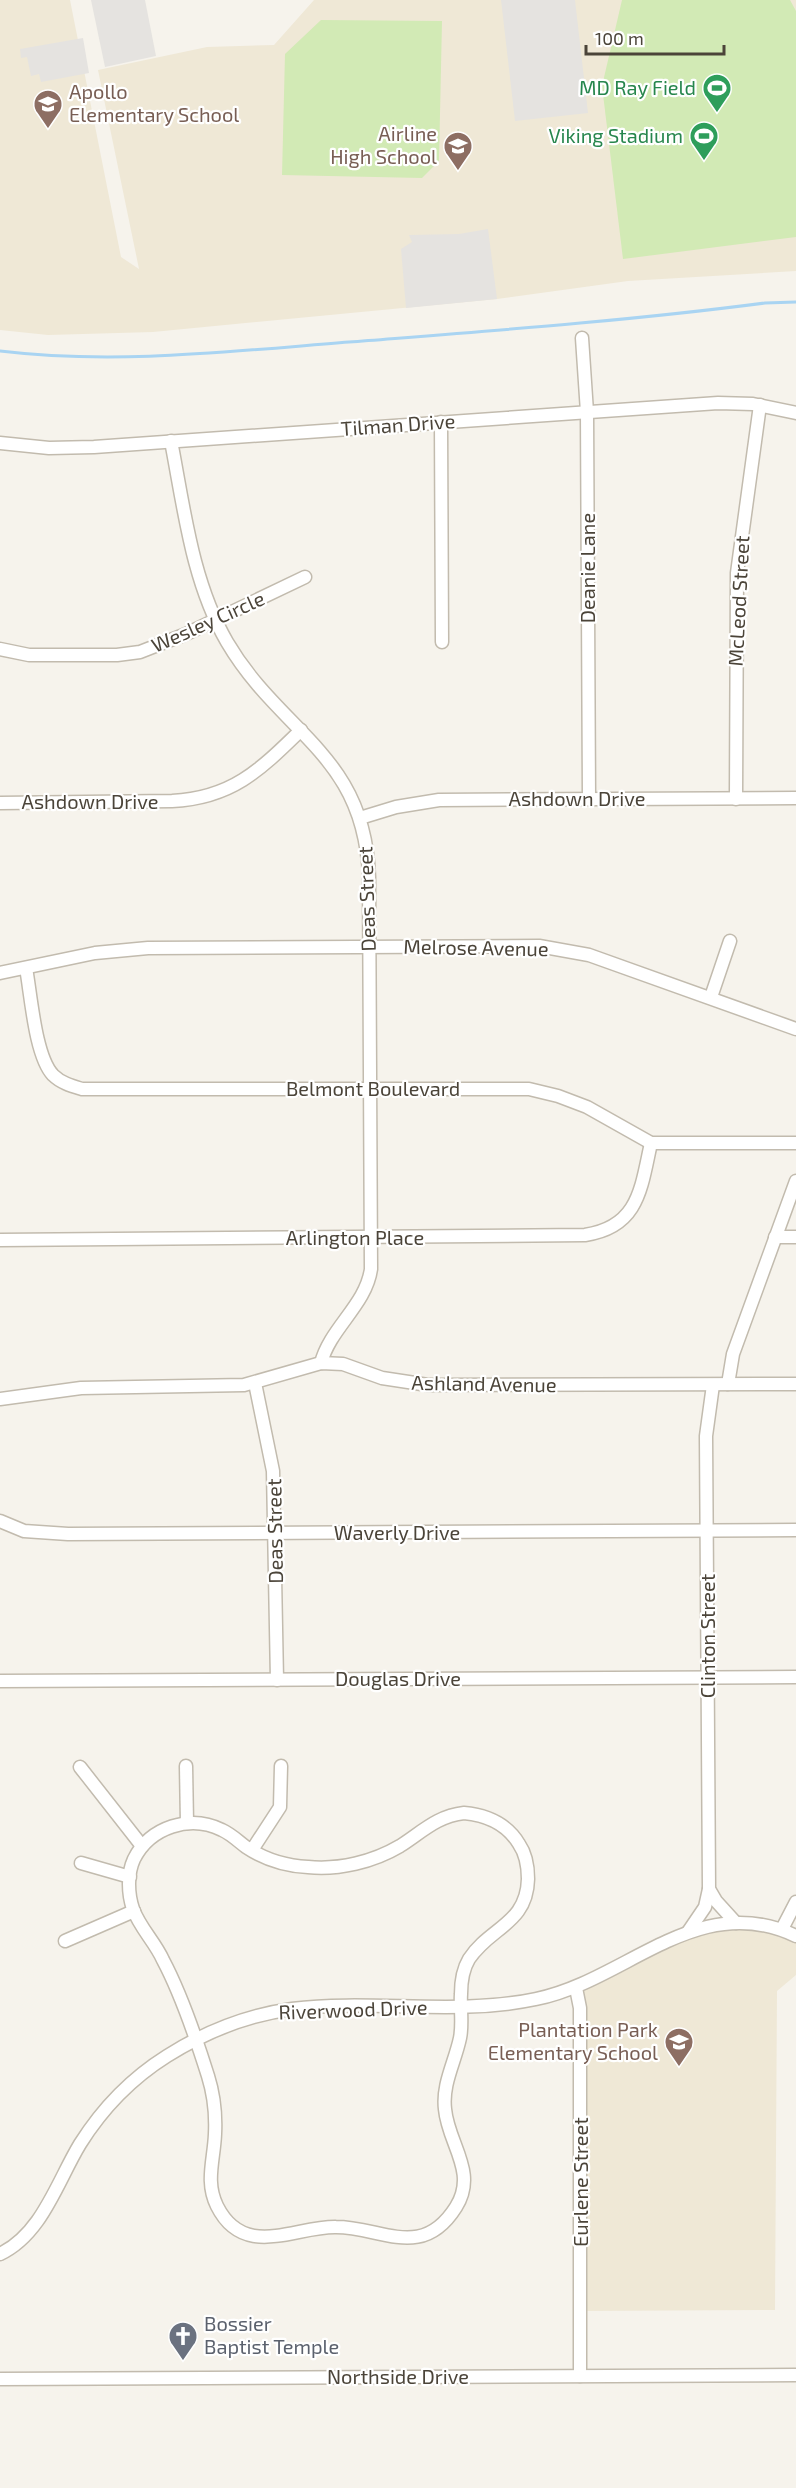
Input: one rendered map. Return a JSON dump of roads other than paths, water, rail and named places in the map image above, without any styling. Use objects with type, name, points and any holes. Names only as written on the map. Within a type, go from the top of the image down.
[{"type":"street","name":"Deanie Lane","points":[[582,338],[587,412],[590,799]]},
{"type":"street","name":"Tilman Drive","points":[[0,443],[68,448],[718,403],[760,405],[796,413]]},
{"type":"street","name":"McLeod Street","points":[[736,799],[736,573],[760,405]]},
{"type":"street","points":[[441,422],[442,642]]},
{"type":"street","name":"Deas Street","points":[[171,441],[195,561],[215,620],[254,680],[338,773],[360,818],[368,862],[370,1269],[367,1284],[327,1346],[321,1363]]},
{"type":"street","name":"Wesley Circle","points":[[0,649],[29,655],[129,654],[163,644],[305,577]]},
{"type":"street","name":"Ashdown Drive","points":[[0,803],[172,801],[199,798],[224,791],[246,780],[301,730]]},
{"type":"street","name":"Ashdown Drive","points":[[360,818],[396,807],[439,800],[796,798]]},
{"type":"street","points":[[711,998],[730,941]]},
{"type":"street","name":"Melrose Avenue","points":[[0,973],[95,953],[148,948],[523,946],[559,949],[589,955],[796,1029]]},
{"type":"street","name":"Belmont Boulevard","points":[[26,968],[43,1057],[53,1075],[70,1086],[112,1091],[514,1088],[540,1091],[587,1107],[651,1143],[796,1143]]},
{"type":"street","name":"Arlington Place","points":[[0,1240],[573,1236],[603,1232],[620,1222],[633,1207],[641,1188],[651,1143]]},
{"type":"street","points":[[728,1384],[733,1354],[796,1181]]},
{"type":"street","points":[[775,1237],[796,1237]]},
{"type":"street","name":"Ashland Avenue","points":[[0,1399],[81,1388],[255,1383],[321,1363],[343,1364],[382,1378],[415,1385],[796,1384]]},
{"type":"street","name":"Deas Street","points":[[255,1383],[273,1471],[276,1533],[276,1680]]},
{"type":"street","name":"Clinton Street","points":[[688,1932],[705,1907],[709,1889],[706,1436],[713,1385]]},
{"type":"street","name":"Waverly Drive","points":[[0,1521],[24,1532],[48,1534],[796,1530]]},
{"type":"street","name":"Douglas Drive","points":[[0,1681],[796,1677]]},
{"type":"street","points":[[186,1766],[187,1823]]},
{"type":"street","points":[[252,1850],[280,1807],[280,1766]]},
{"type":"street","points":[[80,1767],[142,1846]]},
{"type":"street","points":[[453,1814],[474,1814],[487,1817],[507,1829],[518,1840],[525,1854],[528,1877],[525,1898],[516,1915],[469,1959],[462,1980],[460,2038],[447,2081],[444,2103],[448,2124],[463,2161],[463,2190],[458,2205],[440,2226],[407,2238],[385,2237],[336,2227],[269,2238],[247,2234],[229,2221],[215,2202],[210,2184],[215,2129],[214,2100],[195,2040],[165,1962],[134,1911],[130,1877],[134,1859],[142,1846],[166,1828],[187,1823],[204,1824],[221,1829],[252,1850],[285,1864],[326,1868],[356,1864],[386,1854],[431,1823],[453,1814]]},
{"type":"street","points":[[81,1863],[130,1877]]},
{"type":"street","points":[[709,1889],[716,1901],[736,1923]]},
{"type":"street","points":[[782,1929],[796,1902]]},
{"type":"street","points":[[65,1941],[134,1911]]},
{"type":"street","points":[[688,1932],[736,1923],[782,1929],[796,1936]]},
{"type":"street","name":"Riverwood Drive","points":[[0,2254],[14,2247],[30,2231],[80,2145],[111,2103],[142,2075],[195,2040],[247,2019],[290,2009],[514,2003],[576,1988],[688,1932]]},
{"type":"street","name":"Eurlene Street","points":[[576,1988],[580,2008],[580,2376]]},
{"type":"street","name":"Northside Drive","points":[[0,2379],[796,2375]]},
{"type":"waterway","points":[[0,351],[87,357],[175,355],[557,325],[765,303],[796,302]]},
{"type":"place","name":"MD Ray Field","points":[[717,114]]},
{"type":"place","name":"Apollo Elementary School","points":[[48,130]]},
{"type":"place","name":"Viking Stadium","points":[[704,162]]},
{"type":"place","name":"Airline High School","points":[[458,172]]},
{"type":"place","name":"Plantation Park Elementary School","points":[[679,2068]]},
{"type":"place","name":"Bossier Baptist Temple","points":[[183,2362]]}]
